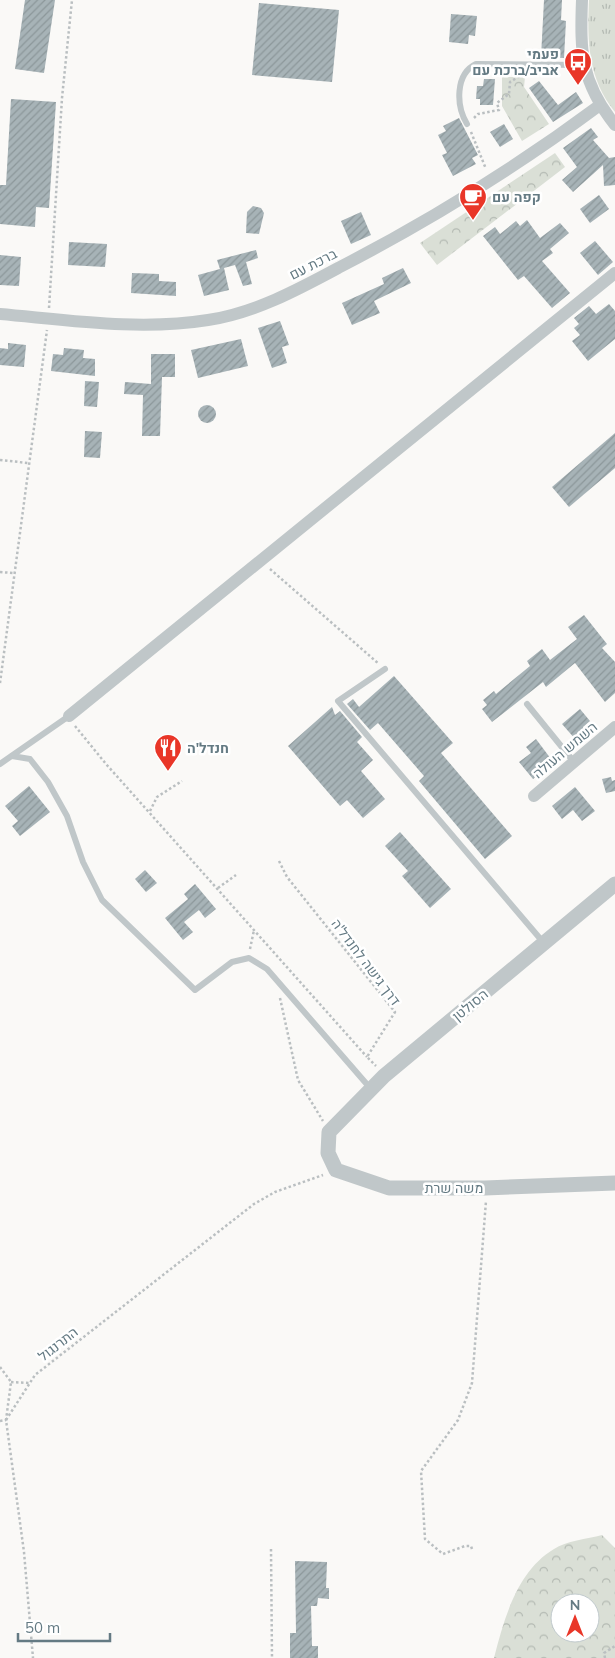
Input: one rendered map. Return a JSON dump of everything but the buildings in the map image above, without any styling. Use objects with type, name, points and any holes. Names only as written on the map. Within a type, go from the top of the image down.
[{"type":"street","points":[[582,0],[583,65],[600,105],[615,125]]},
{"type":"street","name":"ברכת עם","points":[[0,314],[129,324],[207,320],[233,314],[302,287],[432,218],[600,105]]},
{"type":"street","points":[[69,716],[615,273]]},
{"type":"street","name":"השמש העולה","points":[[534,796],[615,727]]},
{"type":"street","name":"הסולטן","points":[[329,1132],[384,1076],[615,884]]},
{"type":"street","points":[[329,1132],[328,1153],[336,1170]]},
{"type":"street","name":"משה שרת","points":[[336,1170],[389,1188],[495,1188],[615,1183]]},
{"type":"lane","points":[[467,124],[461,114],[460,85],[462,75],[468,68],[476,64],[583,65]]},
{"type":"lane","points":[[385,669],[338,701],[545,944]]},
{"type":"lane","points":[[527,704],[574,762]]},
{"type":"lane","points":[[0,764],[69,716]]},
{"type":"lane","points":[[12,756],[30,759],[48,782],[67,816],[83,862],[102,900],[195,990],[232,962],[249,958],[267,969],[371,1089]]},
{"type":"path","points":[[0,683],[13,573],[49,318],[62,98],[72,0]]},
{"type":"path","points":[[490,180],[467,124],[478,114],[499,110],[497,103],[510,94],[510,82],[537,65]]},
{"type":"path","points":[[0,460],[28,463]]},
{"type":"path","points":[[260,560],[385,669]]},
{"type":"path","points":[[0,572],[13,573]]},
{"type":"path","points":[[69,716],[80,733],[384,1076]]},
{"type":"path","points":[[150,810],[156,797],[182,781]]},
{"type":"path","name":"דרך גישה לחנדל'ה","points":[[279,862],[287,877],[395,1012],[367,1057]]},
{"type":"path","points":[[218,888],[236,875]]},
{"type":"path","points":[[249,958],[254,930]]},
{"type":"path","points":[[276,979],[298,1080],[329,1132]]},
{"type":"path","name":"התרנגול","points":[[6,1420],[35,1375],[254,1204],[275,1192],[336,1170]]},
{"type":"path","points":[[472,1549],[471,1546],[464,1546],[443,1554],[425,1539],[421,1472],[458,1420],[472,1383],[486,1197],[495,1188]]},
{"type":"path","points":[[0,1367],[11,1382],[6,1420],[24,1552],[33,1658]]},
{"type":"path","points":[[11,1382],[30,1383]]},
{"type":"path","points":[[0,1421],[6,1420]]},
{"type":"path","points":[[271,1549],[272,1658]]},
{"type":"path","points":[[605,1658],[604,1653],[615,1646]]},
{"type":"green space","points":[[589,0],[615,0],[615,112],[599,86],[594,73],[588,31]]},
{"type":"green space","points":[[502,77],[525,77],[524,87],[549,124],[522,141],[502,106]]},
{"type":"green space","points":[[555,153],[565,167],[437,265],[420,243]]},
{"type":"green space","points":[[602,1535],[615,1548],[615,1658],[494,1658],[502,1628],[521,1583],[541,1558],[559,1546]]},
{"type":"place","name":"פעמי אביב/ברכת עם","points":[[578,86]]},
{"type":"place","name":"קפה עם","points":[[473,221]]},
{"type":"place","name":"חנדל'ה","points":[[168,772]]}]
